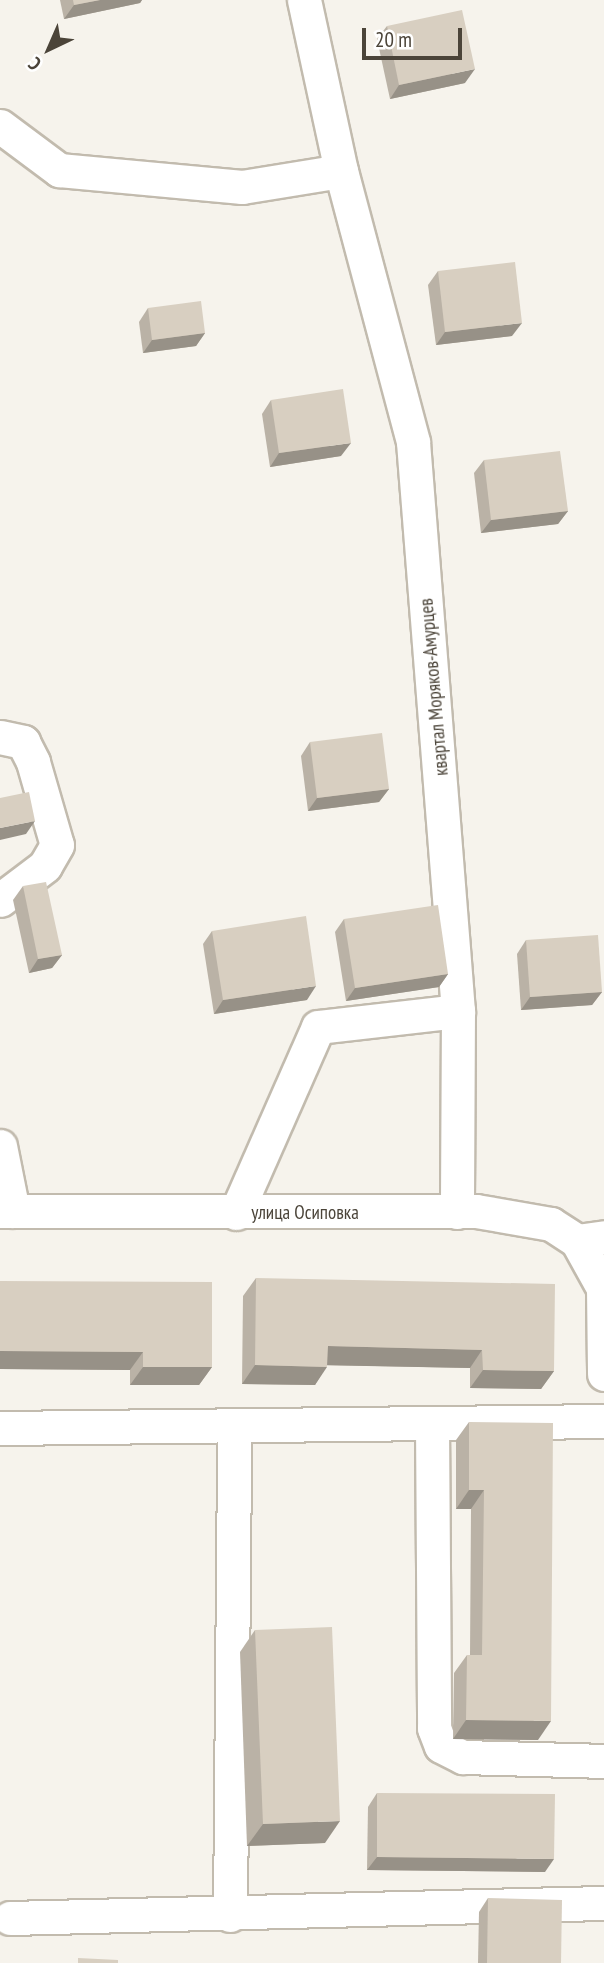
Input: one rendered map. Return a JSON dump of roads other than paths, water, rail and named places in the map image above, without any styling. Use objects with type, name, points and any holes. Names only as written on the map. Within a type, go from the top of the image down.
[{"type":"street","name":"квартал Моряков-Амурцев","points":[[304,0],[341,171],[413,442],[458,1011],[457,1212]]},
{"type":"street","points":[[0,126],[59,170],[242,187],[341,171]]},
{"type":"street","points":[[0,737],[23,742],[33,762],[57,845],[45,866],[0,900]]},
{"type":"street","points":[[236,1213],[318,1027],[458,1011]]},
{"type":"street","points":[[0,1146],[6,1211]]},
{"type":"street","name":"улица Осиповка","points":[[6,1211],[457,1212],[520,1216],[591,1239]]},
{"type":"street","points":[[591,1239],[603,1288],[604,1374]]},
{"type":"street","points":[[0,1428],[604,1421]]},
{"type":"street","points":[[432,1424],[434,1728],[441,1746],[463,1757],[604,1761]]},
{"type":"street","points":[[230,1915],[234,1427]]},
{"type":"street","points":[[10,1918],[230,1915],[604,1903]]}]
